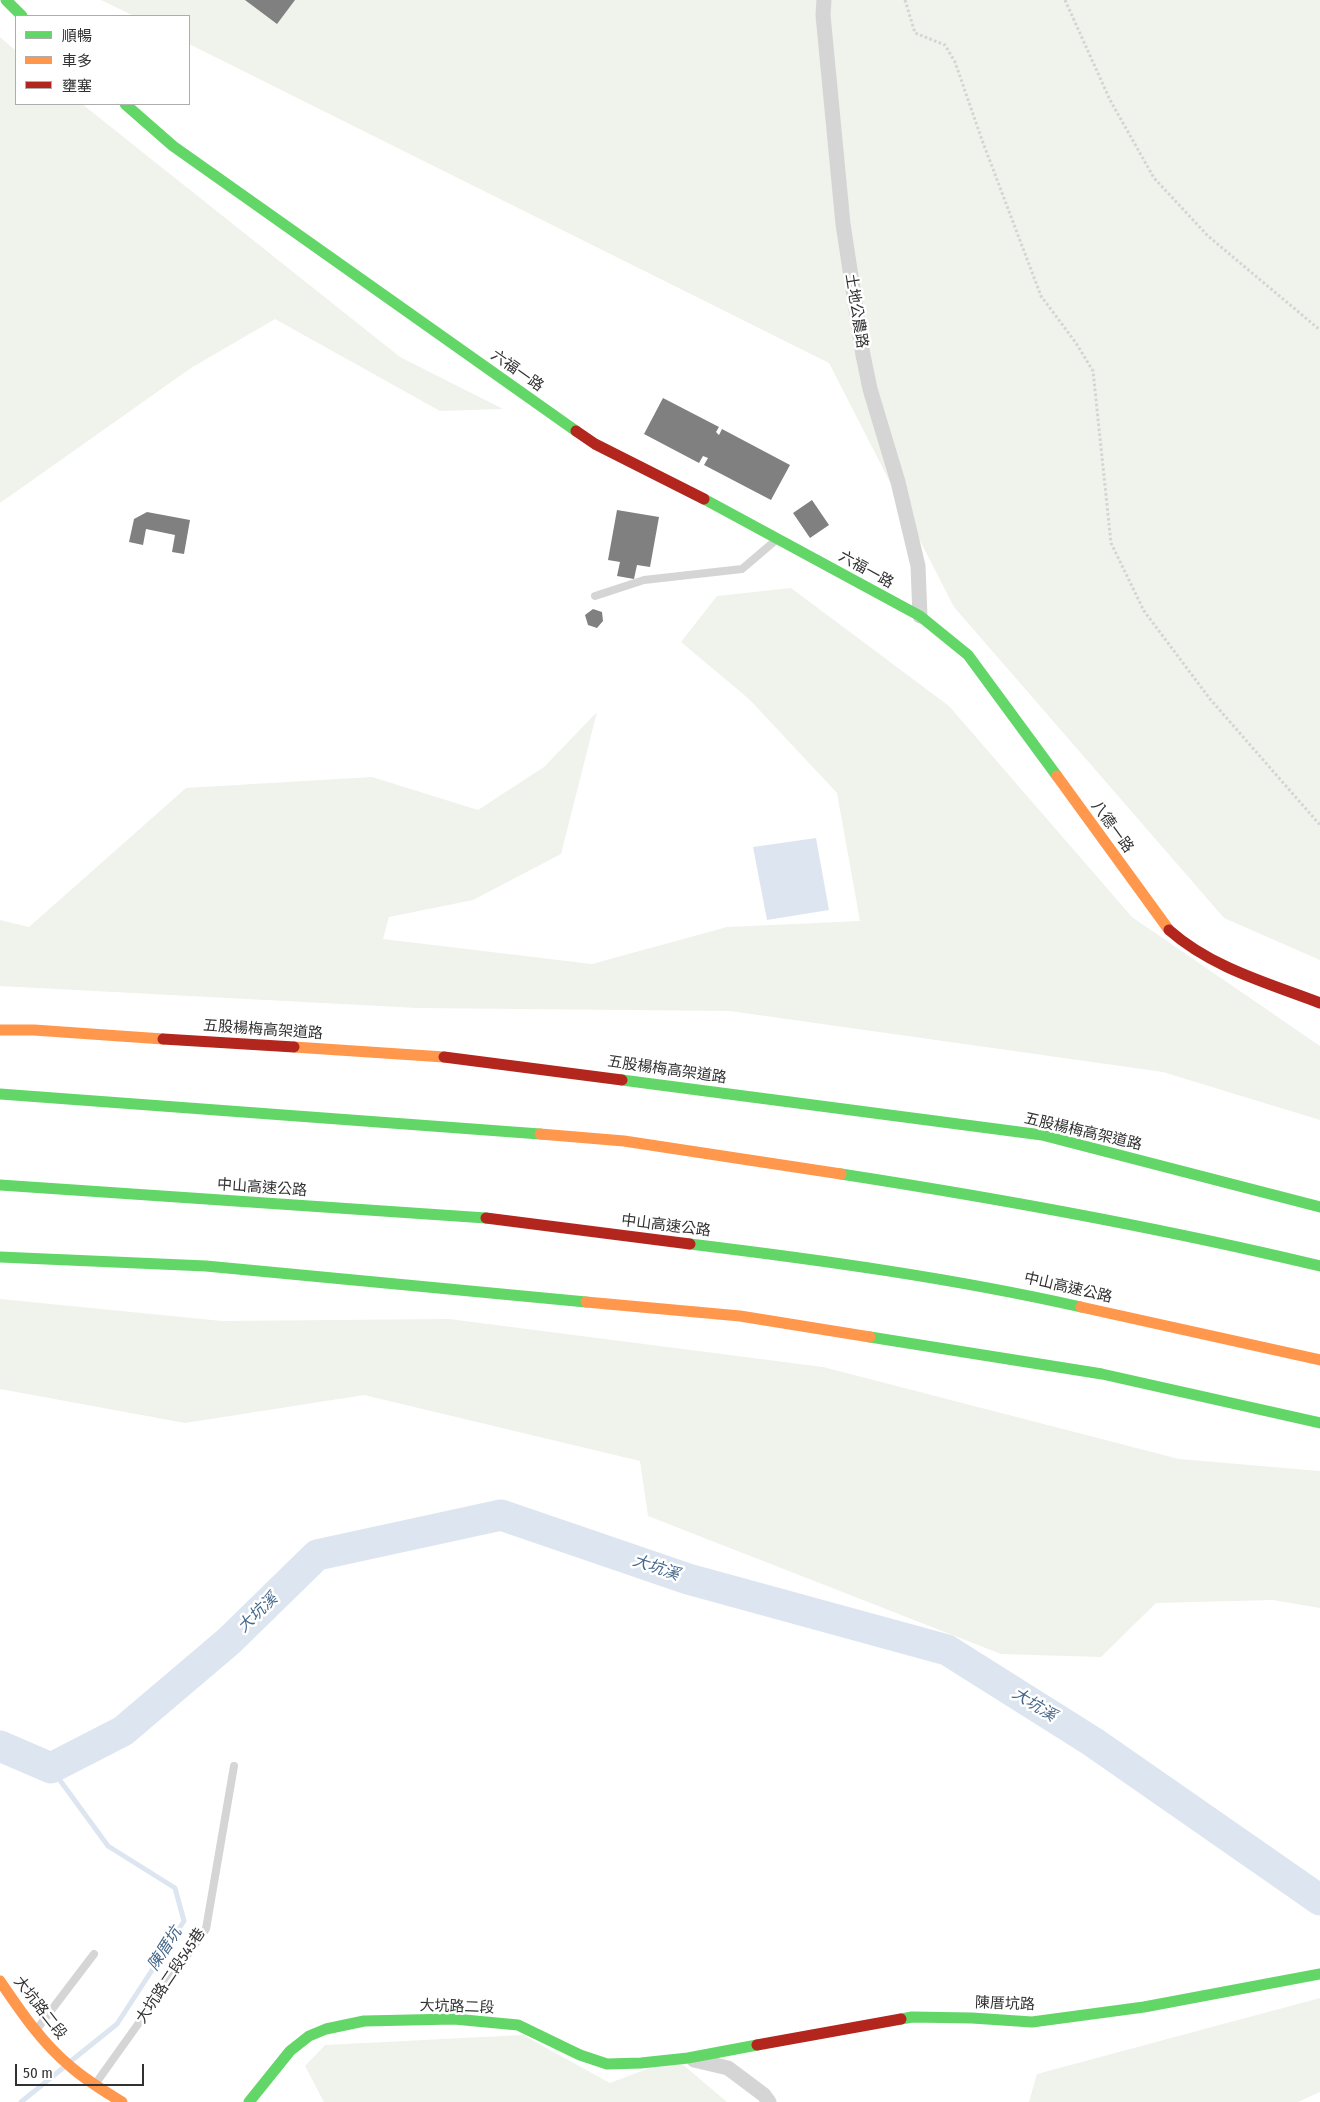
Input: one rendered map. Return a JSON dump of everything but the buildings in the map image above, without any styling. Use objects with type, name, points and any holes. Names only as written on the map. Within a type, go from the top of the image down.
[{"type":"main road","points":[[6,0],[21,15]]},
{"type":"main road","name":"六福一路","points":[[126,105],[173,146],[595,444],[688,490],[920,616]]},
{"type":"main road","name":"八德一路","points":[[920,616],[968,655],[1170,931],[1196,951],[1222,966],[1320,1003]]},
{"type":"main road","name":"五股楊梅高架道路","points":[[0,1030],[34,1030],[467,1059],[1033,1134],[1320,1207]]},
{"type":"main road","points":[[0,1094],[315,1116],[624,1141],[919,1186],[1224,1243],[1320,1266]]},
{"type":"main road","name":"中山高速公路","points":[[0,1185],[494,1219],[811,1259],[1003,1289],[1320,1360]]},
{"type":"main road","points":[[0,1257],[206,1266],[740,1316],[1102,1374],[1320,1424]]},
{"type":"main road","name":"陳厝坑路","points":[[688,2058],[912,2017],[1032,2022],[1144,2007],[1320,1974]]},
{"type":"main road","name":"大坑路二段","points":[[0,1981],[35,2031],[82,2077],[95,2085]]},
{"type":"main road","name":"大坑路二段","points":[[249,2102],[290,2051],[309,2036],[326,2029],[364,2021],[454,2019],[518,2025],[580,2055],[607,2064],[688,2058]]},
{"type":"main road","points":[[95,2085],[122,2102]]},
{"type":"street","name":"土地公農路","points":[[824,0],[823,15],[843,224],[863,355],[870,389],[898,482],[918,566],[920,616]]},
{"type":"street","points":[[688,2058],[728,2068],[764,2095],[770,2102]]},
{"type":"lane","points":[[595,596],[644,580],[742,569],[778,539]]},
{"type":"lane","name":"大坑路二段545巷","points":[[95,2085],[206,1929],[234,1766]]},
{"type":"lane","points":[[35,2031],[94,1954]]},
{"type":"path","points":[[905,0],[915,33],[945,45],[955,62],[982,140],[1041,296],[1093,371],[1111,543],[1144,611],[1210,700],[1320,825]]},
{"type":"path","points":[[1064,0],[1110,100],[1154,178],[1208,236],[1320,330]]},
{"type":"shaded area","points":[[101,0],[1320,0],[1320,960],[1224,918],[954,607],[829,363],[190,44],[190,15],[132,15]]},
{"type":"shaded area","points":[[0,37],[15,50],[15,105],[83,105],[400,357],[503,409],[440,411],[275,319],[191,368],[0,503]]},
{"type":"shaded area","points":[[791,588],[949,706],[1132,917],[1320,1046],[1320,1120],[1163,1072],[730,1011],[418,1008],[0,986],[0,920],[29,927],[186,788],[372,777],[478,810],[544,767],[597,712],[561,854],[473,900],[389,917],[383,939],[592,964],[727,927],[860,921],[837,793],[749,699],[681,642],[717,596]]},
{"type":"shaded area","points":[[816,838],[829,910],[767,920],[753,847]]},
{"type":"shaded area","points":[[0,1299],[222,1321],[449,1319],[823,1367],[1179,1459],[1320,1471],[1320,1608],[1273,1600],[1156,1603],[1101,1657],[1001,1654],[648,1516],[640,1461],[364,1395],[185,1423],[0,1389]]},
{"type":"shaded area","points":[[1320,1998],[1320,2092],[1298,2102],[1029,2102],[1037,2074]]},
{"type":"shaded area","points":[[523,2035],[610,2083],[660,2064],[681,2063],[727,2102],[324,2102],[305,2066],[325,2045]]},
{"type":"waterway","name":"大坑溪","points":[[0,1746],[51,1768],[123,1731],[229,1641],[317,1555],[501,1515],[688,1579],[947,1650],[1093,1742],[1320,1900]]},
{"type":"waterway","name":"陳厝坑","points":[[51,1768],[108,1846],[175,1888],[184,1921],[117,2024],[71,2061]]},
{"type":"waterway","name":"陳厝坑","points":[[21,2102],[63,2068]]},
{"type":"traffic: fast","points":[[6,0],[21,15]]},
{"type":"traffic: fast","points":[[126,105],[173,146],[576,431]]},
{"type":"traffic: fast","points":[[704,499],[920,616],[968,655],[1057,776]]},
{"type":"traffic: fast","points":[[622,1080],[1042,1135],[1320,1207]]},
{"type":"traffic: fast","points":[[0,1094],[540,1134]]},
{"type":"traffic: fast","points":[[841,1174],[1082,1215],[1320,1266]]},
{"type":"traffic: fast","points":[[0,1185],[486,1218]]},
{"type":"traffic: fast","points":[[690,1244],[886,1271],[984,1287],[1081,1307]]},
{"type":"traffic: fast","points":[[0,1257],[206,1266],[586,1302]]},
{"type":"traffic: fast","points":[[870,1337],[1102,1374],[1320,1423]]},
{"type":"traffic: fast","points":[[901,2019],[912,2017],[972,2018],[1032,2022],[1144,2007],[1320,1974]]},
{"type":"traffic: fast","points":[[249,2102],[290,2051],[309,2036],[326,2029],[364,2021],[454,2019],[518,2025],[580,2055],[607,2064],[641,2063],[688,2058],[757,2045]]},
{"type":"traffic: slow","points":[[1057,776],[1169,930]]},
{"type":"traffic: slow","points":[[0,1030],[34,1030],[163,1039]]},
{"type":"traffic: slow","points":[[294,1047],[444,1057]]},
{"type":"traffic: slow","points":[[540,1134],[624,1141],[841,1174]]},
{"type":"traffic: slow","points":[[586,1302],[740,1316],[870,1337]]},
{"type":"traffic: slow","points":[[1081,1307],[1320,1360]]},
{"type":"traffic: slow","points":[[0,1981],[32,2027],[60,2058],[89,2081],[122,2102]]},
{"type":"traffic: jam","points":[[576,431],[595,444],[704,499]]},
{"type":"traffic: jam","points":[[1169,930],[1203,955],[1222,965],[1320,1003]]},
{"type":"traffic: jam","points":[[163,1039],[294,1047]]},
{"type":"traffic: jam","points":[[444,1057],[622,1080]]},
{"type":"traffic: jam","points":[[486,1218],[690,1244]]},
{"type":"traffic: jam","points":[[757,2045],[901,2019]]}]
